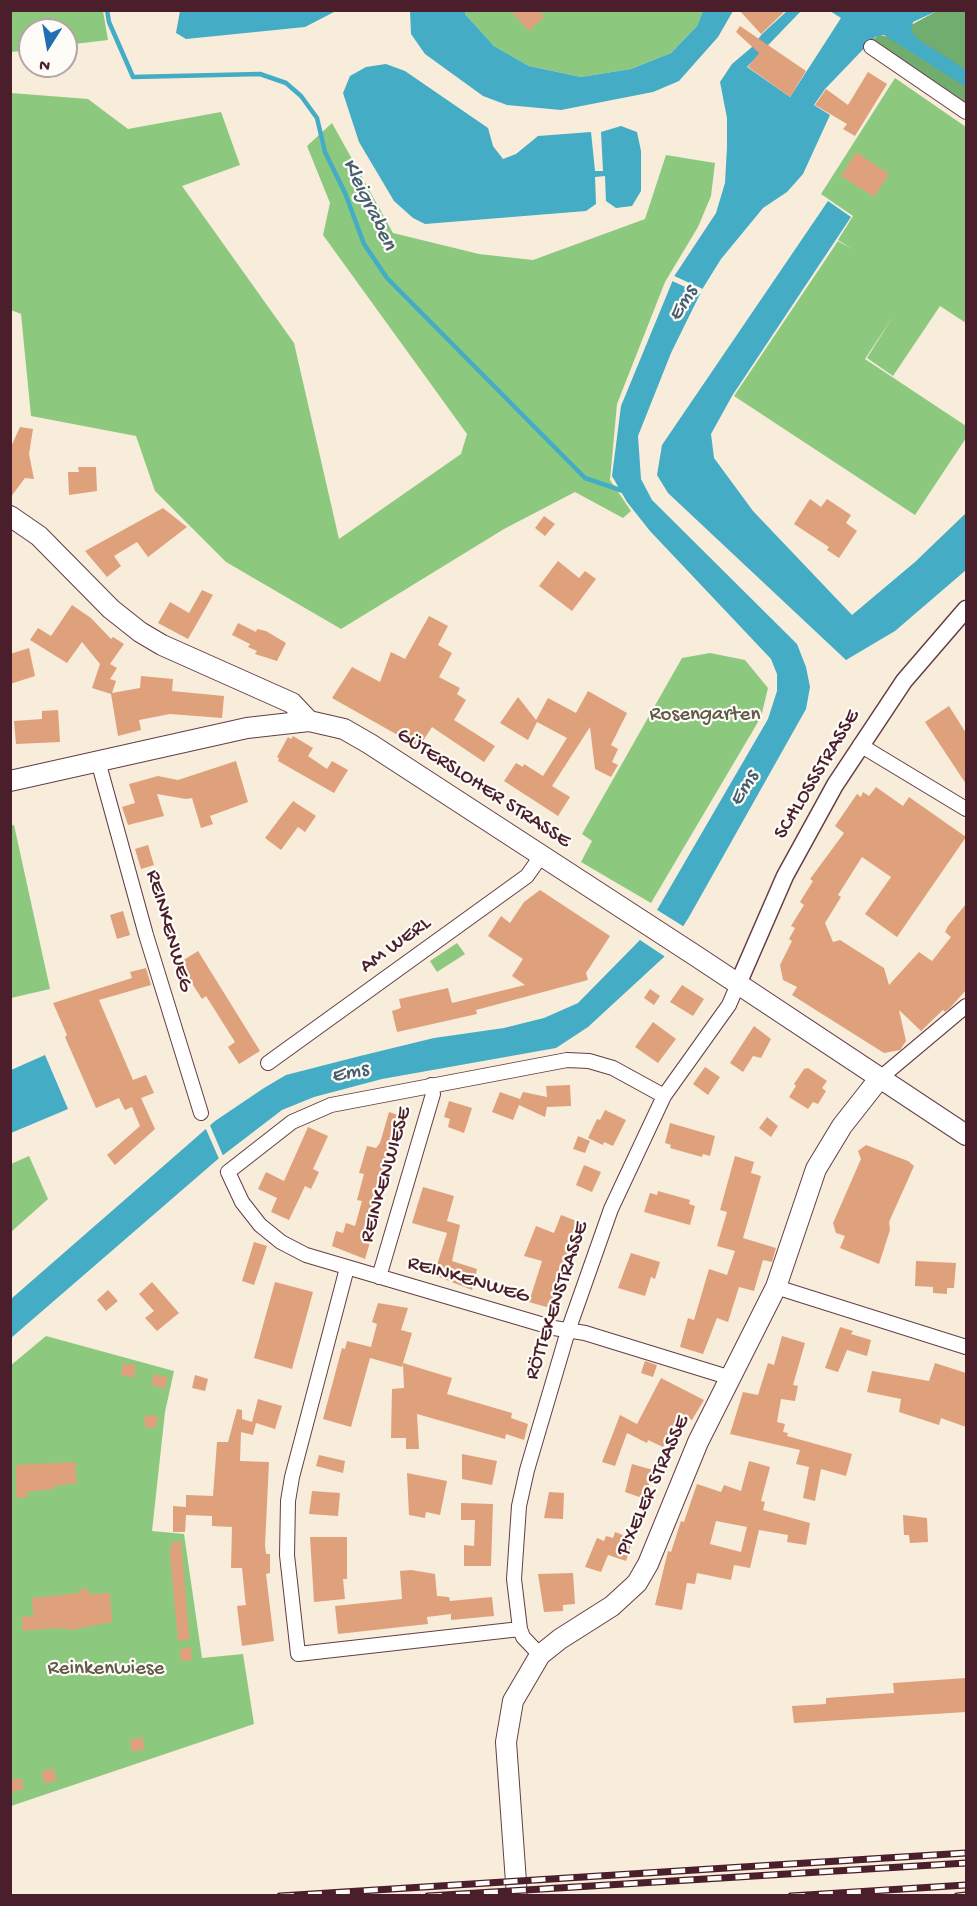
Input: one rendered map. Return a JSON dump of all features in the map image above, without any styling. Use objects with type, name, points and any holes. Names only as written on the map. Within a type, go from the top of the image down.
[{"type":"main road","points":[[10,516],[39,536],[111,609],[140,632],[171,649],[292,703],[309,721]]},
{"type":"main road","name":"GÜTERSLOHER STRASSE","points":[[10,781],[247,728],[309,721],[344,729],[641,920],[966,1136]]},
{"type":"main road","name":"PIXELER STRASSE","points":[[517,1896],[507,1730],[513,1701],[540,1655],[560,1639],[612,1606],[637,1583],[648,1564],[693,1453],[776,1287],[816,1169],[842,1126],[879,1079]]},
{"type":"street","points":[[871,47],[966,112]]},
{"type":"street","name":"SCHLOSSSTRASSE","points":[[738,984],[785,876],[860,745],[904,681],[966,609]]},
{"type":"street","points":[[860,745],[966,809]]},
{"type":"street","name":"REINKENWEG","points":[[98,761],[146,934],[201,1113]]},
{"type":"street","name":"AM WERL","points":[[268,1063],[527,876],[542,856]]},
{"type":"street","name":"RÖTTEKENSTRASSE","points":[[520,1629],[514,1579],[519,1506],[527,1470],[568,1331],[611,1209],[664,1096],[729,1005],[738,984]]},
{"type":"street","points":[[879,1079],[966,1006]]},
{"type":"street","name":"REINKENWIESE","points":[[228,1172],[292,1122],[321,1109],[431,1084],[567,1060],[589,1061],[613,1068],[664,1096]]},
{"type":"street","name":"REINKENWIESE","points":[[379,1277],[433,1094],[431,1084]]},
{"type":"street","name":"REINKENWEG","points":[[228,1172],[242,1202],[260,1225],[281,1242],[306,1255],[731,1378]]},
{"type":"street","name":"REINKENWIESE","points":[[347,1268],[291,1485],[287,1555],[298,1654],[520,1629]]},
{"type":"street","points":[[776,1287],[966,1347]]},
{"type":"street","points":[[520,1629],[523,1637],[540,1655]]},
{"type":"green space","points":[[465,10],[703,11],[697,26],[671,53],[631,69],[581,77],[529,66],[494,46],[465,14]]},
{"type":"green space","points":[[10,11],[103,11],[108,40],[78,44],[78,18],[18,18],[18,51],[11,52]]},
{"type":"green space","points":[[937,11],[966,11],[966,103],[872,40],[879,35],[889,37]]},
{"type":"green space","points":[[895,78],[966,127],[966,323],[940,306],[893,376],[867,358],[894,315],[865,359],[966,426],[966,438],[915,515],[734,396],[838,241],[852,249],[838,240],[853,216],[821,194]]},
{"type":"green space","points":[[11,93],[88,99],[128,129],[221,112],[240,165],[182,186],[294,343],[339,539],[461,454],[467,434],[323,235],[330,203],[307,146],[332,123],[393,233],[479,254],[533,260],[645,219],[666,155],[715,163],[711,196],[698,227],[665,282],[617,404],[610,480],[631,511],[623,518],[575,492],[504,529],[341,629],[226,562],[155,491],[136,436],[31,416],[21,314],[11,310]]},
{"type":"green space","name":"Rosengarten","points":[[710,653],[745,660],[768,688],[761,717],[651,903],[581,862],[592,841],[582,834],[682,658]]},
{"type":"green space","points":[[14,825],[50,989],[11,998],[10,826]]},
{"type":"green space","points":[[457,943],[465,954],[437,972],[430,961]]},
{"type":"green space","points":[[29,1156],[48,1199],[11,1232],[11,1164]]},
{"type":"green space","name":"Reinkenwiese","points":[[46,1336],[174,1371],[165,1412],[152,1531],[184,1534],[202,1658],[243,1654],[254,1724],[11,1806],[10,1366]]},
{"type":"water","points":[[180,10],[336,11],[305,27],[186,39],[176,33]]},
{"type":"water","points":[[410,11],[465,11],[465,14],[494,46],[529,66],[581,77],[631,69],[671,53],[697,26],[703,11],[733,11],[718,37],[679,81],[653,92],[561,110],[507,105],[483,96],[425,54],[411,34]]},
{"type":"water","name":"Ems","points":[[787,11],[801,11],[747,67],[790,97],[841,18],[830,11],[937,11],[913,22],[911,31],[919,40],[966,70],[966,87],[884,35],[875,37],[825,89],[814,105],[830,115],[803,174],[787,192],[763,208],[721,259],[703,288],[671,353],[638,436],[641,479],[652,500],[797,644],[806,667],[810,687],[806,709],[689,917],[664,957],[588,1027],[556,1048],[382,1079],[314,1097],[282,1110],[218,1159],[11,1338],[11,1299],[215,1121],[264,1088],[286,1075],[360,1056],[434,1038],[504,1028],[544,1018],[578,1003],[639,941],[768,719],[777,691],[777,674],[771,659],[650,531],[627,502],[612,476],[621,406],[675,275],[716,213],[725,183],[727,147],[727,118],[720,82],[732,64]]},
{"type":"water","points":[[386,64],[405,71],[488,128],[493,146],[503,159],[516,154],[538,136],[591,132],[595,171],[603,171],[601,132],[621,126],[637,132],[641,151],[641,191],[632,206],[616,208],[606,201],[605,176],[595,177],[596,204],[586,211],[425,224],[413,218],[394,201],[359,142],[343,93],[350,76],[366,67]]},
{"type":"water","points":[[828,201],[851,217],[732,396],[711,434],[714,458],[753,511],[852,615],[915,562],[966,513],[966,570],[895,631],[846,660],[668,493],[657,475],[662,445]]},
{"type":"water","points":[[45,1055],[68,1109],[11,1133],[11,1070]]},
{"type":"pier","points":[[672,275],[705,290],[703,295],[670,280]]},
{"type":"pier","points":[[654,908],[686,928],[667,958],[637,938]]},
{"type":"pier","points":[[209,1123],[224,1158],[220,1161],[205,1127]]},
{"type":"building","points":[[510,10],[539,10],[544,17],[529,31]]},
{"type":"building","points":[[739,10],[786,10],[761,34]]},
{"type":"building","points":[[740,26],[806,71],[790,97],[748,67],[759,53],[736,32]]},
{"type":"building","points":[[868,72],[887,84],[855,136],[843,129],[847,124],[815,105],[826,89],[848,105]]},
{"type":"building","points":[[856,152],[889,174],[874,197],[841,176]]},
{"type":"building","points":[[20,427],[33,429],[29,454],[34,479],[25,478],[10,498],[10,449]]},
{"type":"building","points":[[78,467],[96,467],[97,491],[69,495],[68,472],[79,472]]},
{"type":"building","points":[[810,499],[821,507],[827,499],[851,515],[846,523],[857,531],[839,558],[827,550],[829,547],[794,524]]},
{"type":"building","points":[[163,508],[187,527],[148,557],[137,542],[114,556],[121,566],[107,577],[85,551]]},
{"type":"building","points":[[544,516],[555,524],[545,536],[535,528]]},
{"type":"building","points":[[558,561],[579,578],[585,571],[596,579],[572,611],[539,586]]},
{"type":"building","points":[[202,590],[213,595],[188,639],[158,623],[170,602],[189,613]]},
{"type":"building","points":[[72,605],[91,618],[111,639],[113,637],[124,644],[110,664],[117,668],[110,679],[116,681],[112,693],[140,688],[141,676],[173,679],[172,691],[224,696],[222,718],[170,714],[139,720],[141,730],[118,736],[111,694],[92,688],[100,664],[82,642],[67,663],[30,640],[38,628],[51,636]]},
{"type":"building","points":[[429,616],[448,626],[438,645],[452,653],[439,677],[460,688],[457,694],[466,700],[454,720],[495,746],[484,762],[432,727],[419,747],[332,698],[352,667],[380,682],[391,652],[405,659]]},
{"type":"building","points":[[238,623],[256,632],[257,629],[266,631],[286,643],[277,661],[255,654],[257,651],[248,647],[250,644],[232,635]]},
{"type":"building","points":[[29,648],[35,676],[10,684],[10,654]]},
{"type":"building","points":[[588,691],[627,713],[611,745],[618,749],[612,762],[618,765],[611,777],[595,769],[590,727],[552,786],[570,797],[558,816],[504,781],[516,763],[523,767],[524,764],[543,776],[567,738],[537,722],[528,740],[500,723],[518,697],[536,720],[548,698],[576,713]]},
{"type":"building","points":[[949,706],[966,733],[966,784],[925,722]]},
{"type":"building","points":[[58,710],[60,742],[16,744],[14,721],[42,719],[42,711]]},
{"type":"building","points":[[293,736],[313,748],[308,756],[327,769],[332,761],[348,770],[334,793],[278,761],[277,757],[288,737],[291,739]]},
{"type":"building","points":[[236,761],[248,802],[210,816],[213,824],[201,828],[192,798],[157,794],[164,816],[128,825],[122,807],[135,803],[129,784],[158,776],[178,780]]},
{"type":"building","points":[[876,787],[903,806],[909,797],[966,837],[897,937],[865,914],[891,877],[862,857],[838,895],[841,897],[825,923],[833,942],[840,940],[884,968],[889,985],[919,952],[932,961],[951,937],[945,932],[948,926],[966,904],[966,990],[950,1008],[945,1012],[943,1010],[921,1031],[899,1010],[906,1041],[900,1050],[884,1053],[792,995],[797,987],[783,980],[780,965],[792,941],[789,939],[795,928],[791,926],[804,905],[800,902],[813,881],[810,879],[844,833],[835,826],[857,794],[861,797],[863,792],[869,796]]},
{"type":"building","points":[[293,801],[316,816],[305,832],[298,827],[281,850],[265,838]]},
{"type":"building","points":[[148,845],[154,865],[141,869],[135,849]]},
{"type":"building","points":[[540,890],[610,936],[586,973],[588,980],[476,1010],[477,1014],[397,1032],[392,1011],[401,1008],[399,999],[448,988],[452,1003],[525,985],[512,976],[523,959],[488,936],[501,916],[510,923],[524,902]]},
{"type":"building","points":[[123,911],[130,935],[117,939],[110,915]]},
{"type":"building","points":[[198,951],[260,1051],[239,1064],[228,1047],[235,1042],[206,996],[202,999],[179,963]]},
{"type":"building","points":[[146,968],[151,985],[99,1000],[133,1080],[146,1075],[154,1093],[141,1098],[155,1129],[115,1165],[107,1155],[140,1126],[132,1107],[125,1110],[119,1098],[96,1108],[53,1003],[132,978],[130,972]]},
{"type":"building","points":[[682,985],[704,999],[693,1016],[670,1002]]},
{"type":"building","points":[[650,989],[660,996],[654,1005],[644,998]]},
{"type":"building","points":[[653,1022],[676,1039],[658,1063],[635,1047]]},
{"type":"building","points":[[754,1026],[771,1039],[761,1058],[753,1056],[743,1072],[730,1063]]},
{"type":"building","points":[[705,1067],[720,1077],[708,1095],[693,1084]]},
{"type":"building","points":[[808,1068],[827,1081],[822,1088],[826,1091],[818,1104],[813,1102],[808,1109],[789,1097],[796,1086],[794,1084],[804,1069]]},
{"type":"building","points":[[570,1085],[571,1106],[547,1107],[545,1117],[519,1105],[513,1120],[492,1112],[500,1092],[520,1099],[523,1092],[547,1097],[546,1086]]},
{"type":"building","points":[[449,1101],[472,1108],[464,1133],[448,1127],[450,1119],[444,1117]]},
{"type":"building","points":[[605,1110],[626,1120],[613,1146],[604,1142],[603,1145],[588,1138],[597,1119],[600,1120]]},
{"type":"building","points":[[389,1112],[407,1118],[365,1259],[332,1246],[336,1231],[343,1233],[346,1223],[355,1226],[362,1201],[357,1200],[364,1174],[359,1173],[367,1146],[376,1148],[380,1143]]},
{"type":"building","points":[[767,1117],[778,1126],[771,1137],[759,1128]]},
{"type":"building","points":[[670,1123],[715,1136],[710,1156],[703,1154],[702,1157],[670,1148],[671,1145],[665,1143]]},
{"type":"building","points":[[308,1127],[328,1136],[313,1169],[319,1172],[311,1189],[305,1186],[289,1220],[271,1212],[277,1198],[258,1189],[266,1172],[284,1181]]},
{"type":"building","points":[[578,1136],[590,1141],[585,1153],[573,1149]]},
{"type":"building","points":[[866,1145],[908,1161],[914,1166],[889,1222],[890,1230],[879,1264],[840,1248],[845,1236],[836,1233],[833,1223],[861,1159],[858,1151]]},
{"type":"building","points":[[735,1156],[754,1162],[751,1173],[761,1176],[743,1238],[776,1248],[772,1262],[763,1260],[754,1291],[739,1287],[728,1322],[717,1318],[703,1354],[680,1347],[688,1318],[694,1320],[709,1269],[727,1275],[735,1251],[717,1246],[727,1212],[720,1210]]},
{"type":"building","points":[[584,1165],[601,1172],[592,1192],[576,1185]]},
{"type":"building","points":[[423,1187],[454,1196],[447,1221],[460,1225],[452,1261],[477,1269],[472,1290],[434,1275],[447,1233],[412,1223]]},
{"type":"building","points":[[658,1191],[690,1200],[689,1204],[695,1206],[690,1225],[644,1212],[650,1193],[657,1195]]},
{"type":"building","points":[[561,1215],[579,1222],[550,1308],[529,1302],[542,1261],[524,1256],[536,1226],[554,1233]]},
{"type":"building","points":[[254,1242],[267,1246],[254,1285],[242,1281]]},
{"type":"building","points":[[631,1253],[660,1262],[655,1279],[651,1277],[645,1296],[618,1288]]},
{"type":"building","points":[[916,1261],[956,1263],[954,1288],[947,1288],[947,1294],[933,1293],[933,1287],[915,1286]]},
{"type":"building","points":[[152,1282],[179,1313],[157,1331],[145,1318],[154,1311],[139,1294]]},
{"type":"building","points":[[275,1282],[313,1292],[292,1369],[254,1358]]},
{"type":"building","points":[[108,1290],[118,1301],[106,1311],[97,1300]]},
{"type":"building","points":[[378,1303],[408,1308],[401,1330],[412,1333],[403,1363],[452,1378],[447,1394],[512,1413],[511,1418],[528,1424],[524,1440],[506,1434],[505,1439],[417,1414],[419,1449],[406,1449],[406,1438],[391,1438],[392,1389],[404,1388],[403,1364],[402,1367],[370,1358],[351,1427],[323,1419],[342,1348],[345,1349],[347,1341],[371,1347],[377,1324],[372,1322]]},
{"type":"building","points":[[840,1327],[853,1331],[851,1334],[871,1340],[867,1356],[847,1350],[838,1372],[825,1368]]},
{"type":"building","points":[[782,1336],[805,1343],[793,1385],[798,1386],[795,1401],[781,1399],[777,1422],[785,1424],[783,1432],[788,1433],[787,1436],[852,1454],[846,1476],[821,1469],[815,1501],[803,1498],[809,1467],[796,1464],[800,1450],[730,1434],[743,1392],[758,1395],[768,1363],[774,1365]]},
{"type":"building","points":[[645,1361],[657,1365],[653,1377],[641,1373]]},
{"type":"building","points":[[123,1363],[136,1365],[134,1378],[121,1375]]},
{"type":"building","points":[[935,1363],[966,1373],[966,1427],[941,1418],[939,1425],[899,1412],[901,1399],[867,1392],[872,1371],[929,1381]]},
{"type":"building","points":[[154,1374],[168,1377],[165,1389],[151,1385]]},
{"type":"building","points":[[195,1375],[208,1379],[205,1391],[192,1388]]},
{"type":"building","points":[[661,1378],[704,1400],[692,1420],[681,1413],[663,1447],[648,1440],[647,1443],[627,1433],[615,1466],[602,1462],[620,1415],[637,1424]]},
{"type":"building","points":[[258,1399],[282,1406],[275,1429],[256,1423],[253,1435],[241,1432],[240,1461],[269,1462],[265,1545],[266,1554],[270,1554],[270,1573],[266,1574],[274,1641],[242,1646],[237,1606],[246,1605],[242,1568],[231,1568],[232,1527],[212,1526],[212,1516],[186,1515],[185,1532],[173,1532],[173,1506],[186,1507],[186,1495],[213,1496],[217,1442],[228,1442],[237,1409],[242,1410],[242,1419],[252,1422]]},
{"type":"building","points":[[145,1415],[158,1416],[156,1428],[144,1427]]},
{"type":"building","points":[[462,1454],[497,1461],[492,1485],[462,1479]]},
{"type":"building","points":[[319,1455],[345,1461],[343,1473],[316,1466]]},
{"type":"building","points":[[749,1461],[770,1467],[761,1501],[765,1502],[763,1510],[810,1523],[806,1545],[787,1542],[788,1535],[759,1530],[750,1568],[734,1565],[731,1580],[697,1573],[695,1584],[687,1583],[682,1610],[655,1605],[668,1551],[671,1552],[681,1521],[684,1522],[697,1484],[721,1492],[724,1485],[741,1491]],"holes":[[[716,1521],[747,1527],[741,1552],[710,1544]]]},
{"type":"building","points":[[75,1462],[77,1483],[54,1486],[54,1489],[27,1492],[28,1497],[16,1498],[16,1465]]},
{"type":"building","points":[[632,1464],[653,1470],[645,1499],[625,1492]]},
{"type":"building","points":[[407,1473],[447,1481],[440,1515],[426,1512],[425,1518],[409,1515]]},
{"type":"building","points":[[312,1491],[340,1493],[338,1516],[309,1514]]},
{"type":"building","points":[[549,1492],[564,1493],[563,1519],[544,1518]]},
{"type":"building","points":[[461,1503],[493,1504],[491,1566],[464,1566],[464,1545],[474,1546],[475,1520],[461,1520]]},
{"type":"building","points":[[903,1515],[927,1518],[928,1542],[910,1543],[909,1535],[904,1535]]},
{"type":"building","points":[[615,1532],[633,1539],[626,1561],[608,1555],[601,1572],[585,1567],[597,1538],[604,1541],[606,1536],[613,1538]]},
{"type":"building","points":[[310,1537],[347,1537],[347,1579],[343,1579],[345,1599],[314,1602]]},
{"type":"building","points":[[181,1541],[189,1640],[178,1641],[169,1545],[172,1551],[172,1542]]},
{"type":"building","points":[[411,1570],[435,1574],[437,1596],[449,1597],[450,1601],[492,1597],[494,1616],[451,1620],[451,1614],[427,1617],[428,1624],[338,1634],[335,1606],[402,1599],[400,1571]]},
{"type":"building","points":[[573,1573],[575,1604],[563,1605],[563,1611],[544,1612],[538,1574]]},
{"type":"building","points":[[84,1587],[91,1594],[110,1593],[112,1622],[72,1630],[55,1628],[23,1631],[21,1617],[33,1616],[32,1598],[78,1593]]},
{"type":"building","points":[[191,1647],[192,1660],[181,1661],[180,1649]]},
{"type":"building","points":[[966,1678],[966,1712],[794,1723],[792,1706],[826,1704],[826,1698],[894,1693],[893,1683]]},
{"type":"building","points":[[142,1737],[145,1749],[132,1752],[130,1740]]},
{"type":"building","points":[[53,1768],[57,1780],[45,1784],[41,1772]]},
{"type":"building","points":[[21,1778],[24,1789],[10,1792],[10,1780]]},
{"type":"waterway","name":"Kleigraben","points":[[107,10],[109,22],[133,77],[260,74],[286,83],[301,96],[317,118],[325,152],[345,193],[364,244],[387,278],[585,478],[626,492]]},
{"type":"railway","points":[[280,1896],[966,1853]]},
{"type":"railway","points":[[428,1896],[966,1863]]},
{"type":"railway","points":[[791,1896],[966,1885]]},
{"type":"railway","points":[[957,1896],[966,1895]]}]
